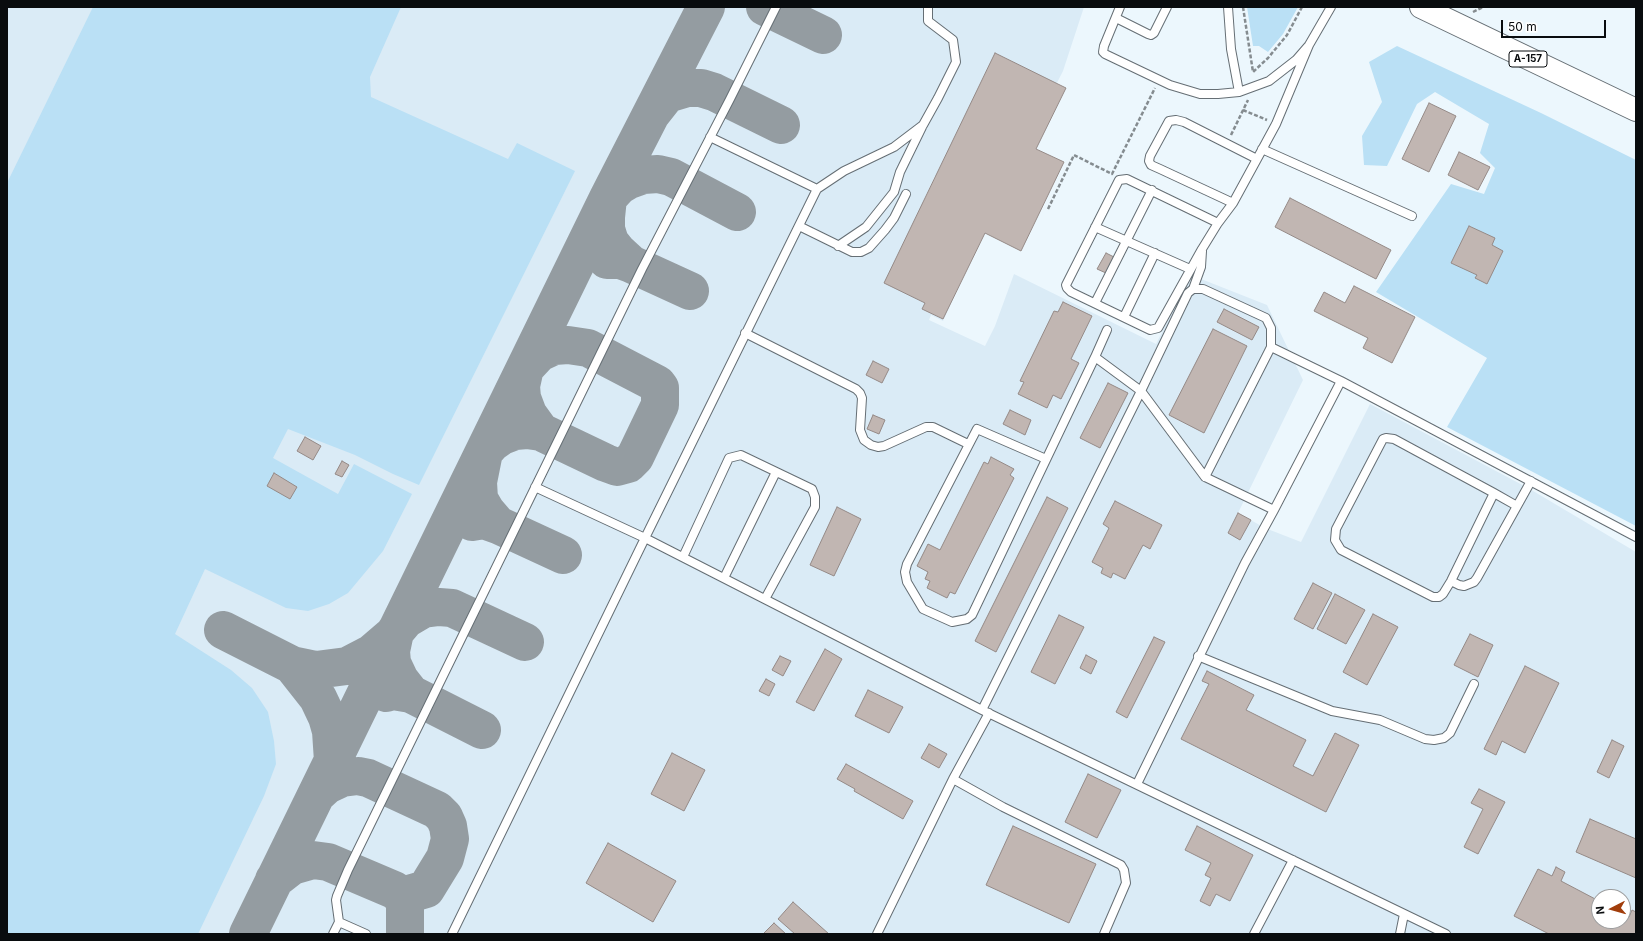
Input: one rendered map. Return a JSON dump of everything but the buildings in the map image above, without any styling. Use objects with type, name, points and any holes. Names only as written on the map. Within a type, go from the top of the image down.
[{"type":"main road","name":"А-157","points":[[1421,7],[1636,110]]},
{"type":"lane","points":[[333,934],[339,922],[336,900],[348,870],[642,269],[776,7]]},
{"type":"lane","points":[[838,246],[866,227],[894,192],[900,172],[956,62],[954,40],[928,21],[928,7]]},
{"type":"lane","points":[[1120,7],[1103,52],[1159,80],[1185,91],[1200,94],[1239,92],[1269,81],[1296,60],[1309,45]]},
{"type":"lane","points":[[1116,18],[1148,34],[1152,34],[1154,33],[1167,7]]},
{"type":"lane","points":[[1228,7],[1232,49],[1239,92]]},
{"type":"lane","points":[[1218,223],[1127,179],[1119,180],[1066,285],[1067,288],[1071,292],[1150,330],[1158,328],[1190,269],[1218,223],[1233,203],[1257,160],[1276,124],[1309,45],[1331,7]]},
{"type":"lane","points":[[1233,203],[1151,165],[1149,161],[1150,156],[1169,121],[1181,120],[1257,160]]},
{"type":"lane","points":[[452,934],[745,333],[817,189],[844,171],[894,147],[923,125]]},
{"type":"lane","points":[[710,137],[817,189]]},
{"type":"lane","points":[[1262,149],[1412,216]]},
{"type":"lane","points":[[1095,303],[1152,190]]},
{"type":"lane","points":[[799,226],[852,252],[861,252],[869,248],[894,218],[906,194]]},
{"type":"lane","points":[[1095,227],[1190,269]]},
{"type":"lane","points":[[877,934],[1188,293],[1193,288],[1201,267],[1202,249]]},
{"type":"lane","points":[[1124,317],[1155,253]]},
{"type":"lane","points":[[1193,288],[1203,289],[1266,318],[1271,328],[1271,347],[1205,477]]},
{"type":"lane","points":[[1046,459],[977,429],[904,572],[906,582],[923,609],[952,622],[967,619],[972,615],[1095,357],[1107,330]]},
{"type":"lane","points":[[745,333],[852,386],[860,392],[862,398],[860,430],[864,440],[871,445],[878,447],[884,446],[930,427],[946,432],[968,444]]},
{"type":"lane","points":[[1271,347],[1341,381],[1636,537]]},
{"type":"lane","points":[[1095,357],[1141,391],[1205,477],[1274,510]]},
{"type":"lane","points":[[1137,784],[1198,656],[1245,563],[1341,381]]},
{"type":"lane","points":[[1494,493],[1451,581],[1443,594],[1439,597],[1433,597],[1341,550],[1335,540],[1336,530],[1383,439],[1386,438],[1394,439],[1494,493],[1517,506]]},
{"type":"lane","points":[[683,557],[729,458],[741,455],[812,489],[815,497],[815,507],[765,599]]},
{"type":"lane","points":[[724,578],[776,472]]},
{"type":"lane","points":[[1451,581],[1464,586],[1474,582],[1531,481]]},
{"type":"lane","points":[[535,487],[645,538],[985,711],[1446,934]]},
{"type":"lane","points":[[1198,656],[1332,711],[1380,720],[1425,739],[1434,740],[1444,738],[1450,733],[1474,684]]},
{"type":"lane","points":[[953,779],[1003,807],[1121,864],[1124,870],[1126,883],[1104,934]]},
{"type":"lane","points":[[1254,934],[1293,860]]},
{"type":"lane","points":[[1400,934],[1404,914]]},
{"type":"lane","points":[[339,922],[366,934]]},
{"type":"path","points":[[1243,7],[1253,72],[1268,58],[1287,35],[1302,7]]},
{"type":"path","points":[[1048,209],[1074,155],[1112,174],[1159,80]]},
{"type":"path","points":[[1227,144],[1248,99]]},
{"type":"path","points":[[1243,110],[1269,121]]},
{"type":"shaded area","points":[[7,7],[1084,7],[1063,71],[1035,126],[953,184],[935,176],[923,202],[987,222],[943,321],[931,315],[929,320],[985,346],[995,326],[1014,274],[1156,344],[1191,275],[1267,305],[1303,380],[1238,513],[1265,528],[1301,542],[1370,404],[1528,488],[1636,552],[1636,934],[7,934]]},
{"type":"shaded area","points":[[93,7],[401,7],[370,77],[371,97],[508,159],[517,143],[575,171],[419,485],[355,455],[288,429],[273,458],[338,494],[354,464],[412,494],[383,551],[348,593],[329,604],[308,611],[286,608],[205,569],[175,634],[231,670],[252,688],[268,712],[274,741],[276,764],[264,796],[198,934],[7,934],[7,183]]},
{"type":"shaded area","points":[[1247,7],[1298,7],[1283,34],[1268,52],[1259,46],[1253,46]]},
{"type":"shaded area","points":[[1397,46],[1541,113],[1636,160],[1636,526],[1447,427],[1487,358],[1376,292],[1451,184],[1484,194],[1495,168],[1480,153],[1489,124],[1435,92],[1417,104],[1387,166],[1364,165],[1362,136],[1382,102],[1369,62]]},
{"type":"taxiway","points":[[248,934],[608,198],[706,7]]},
{"type":"taxiway","points":[[765,7],[823,35]]},
{"type":"taxiway","points":[[652,113],[667,94],[687,88],[701,88],[714,92],[781,125]]},
{"type":"taxiway","points":[[631,264],[610,242],[606,229],[608,198],[619,186],[629,180],[643,175],[658,174],[671,177],[737,212]]},
{"type":"taxiway","points":[[607,260],[620,260],[631,264],[690,291]]},
{"type":"taxiway","points":[[498,525],[486,511],[479,499],[478,482],[484,452],[492,443],[502,436],[515,431],[527,430],[541,432],[606,463],[617,467],[628,464],[635,457],[660,405],[660,388],[657,384],[588,348],[568,345],[554,346],[539,353],[525,368],[521,386],[522,398],[528,414],[541,432]]},
{"type":"taxiway","points":[[472,522],[484,520],[498,525],[563,555]]},
{"type":"taxiway","points":[[411,694],[400,680],[392,663],[391,651],[395,632],[406,619],[423,609],[439,607],[452,608],[525,642]]},
{"type":"taxiway","points":[[223,630],[292,665],[318,698],[327,717],[331,731],[333,761]]},
{"type":"taxiway","points":[[292,665],[316,670],[347,666],[372,653],[393,635]]},
{"type":"taxiway","points":[[386,693],[393,691],[411,694],[482,730]]},
{"type":"taxiway","points":[[316,795],[327,785],[342,778],[358,776],[368,778],[437,810],[444,817],[448,826],[450,839],[445,858],[426,889],[402,896]]},
{"type":"taxiway","points":[[274,880],[292,866],[313,860],[328,862],[394,890],[402,896],[405,903],[405,934]]}]
